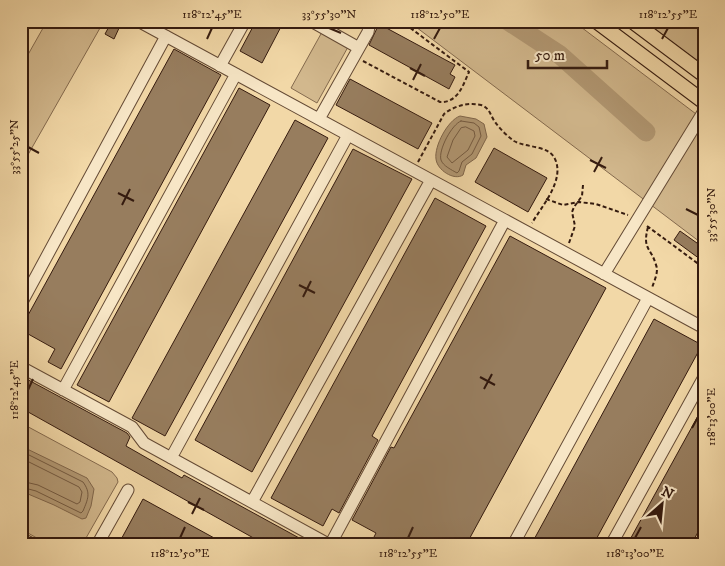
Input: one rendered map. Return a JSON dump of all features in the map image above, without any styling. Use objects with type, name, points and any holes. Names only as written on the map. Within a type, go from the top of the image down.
[{"type":"main road","points":[[596,21],[704,102]]},
{"type":"main road","points":[[632,21],[704,75]]},
{"type":"lane","points":[[138,21],[704,328]]},
{"type":"lane","points":[[220,66],[245,21]]},
{"type":"lane","points":[[311,21],[357,52]]},
{"type":"lane","points":[[319,119],[368,32],[370,21]]},
{"type":"lane","points":[[21,304],[166,36]]},
{"type":"lane","points":[[63,390],[236,74]]},
{"type":"lane","points":[[604,274],[704,111]]},
{"type":"lane","points":[[171,458],[348,135]]},
{"type":"lane","points":[[252,502],[431,180]]},
{"type":"lane","points":[[21,367],[132,428],[144,443],[330,545],[505,220]]},
{"type":"lane","points":[[513,545],[648,298]]},
{"type":"lane","points":[[611,545],[704,377]]},
{"type":"lane","points":[[97,545],[128,490]]},
{"type":"lane","points":[[21,538],[34,545]]},
{"type":"path","points":[[357,52],[440,102],[447,102],[453,99],[457,96],[469,72],[401,21]]},
{"type":"path","points":[[413,170],[444,114],[462,105],[479,104],[487,108],[494,120],[508,136],[517,142],[549,152],[555,159],[557,170],[553,187],[527,232]]},
{"type":"path","points":[[564,253],[575,226],[572,212],[582,196],[583,185]]},
{"type":"path","points":[[648,227],[645,239],[657,266],[648,298]]},
{"type":"shaded area","points":[[47,21],[104,21],[21,167],[21,67]]},
{"type":"shaded area","points":[[408,21],[573,21],[704,120],[704,245]]},
{"type":"shaded area","points":[[644,21],[704,21],[704,66]]},
{"type":"shaded area","points":[[322,32],[348,47],[317,103],[291,88]]},
{"type":"shaded area","points":[[21,423],[112,472],[117,478],[118,482],[82,545],[49,545],[21,529]]},
{"type":"water","points":[[460,116],[476,119],[484,124],[487,137],[476,158],[466,165],[463,175],[455,177],[439,167],[436,154],[443,134],[455,118]]},
{"type":"water","points":[[21,446],[87,478],[94,489],[91,506],[86,518],[82,519],[21,491]]},
{"type":"building","points":[[112,21],[120,26],[114,39],[105,34]]},
{"type":"building","points":[[256,21],[284,21],[262,63],[240,51]]},
{"type":"building","points":[[379,24],[455,65],[450,74],[455,77],[449,89],[369,45]]},
{"type":"building","points":[[174,49],[221,75],[61,369],[48,362],[55,349],[21,330],[21,328]]},
{"type":"building","points":[[350,79],[432,123],[418,149],[336,105]]},
{"type":"building","points":[[239,88],[270,105],[109,402],[77,385]]},
{"type":"building","points":[[295,120],[328,138],[165,436],[132,418]]},
{"type":"building","points":[[494,148],[547,178],[528,212],[475,182]]},
{"type":"building","points":[[353,149],[412,179],[252,472],[195,440]]},
{"type":"building","points":[[435,198],[486,226],[372,436],[378,440],[339,513],[332,509],[323,526],[271,498]]},
{"type":"building","points":[[680,231],[704,248],[704,262],[674,240]]},
{"type":"building","points":[[510,236],[606,288],[466,545],[370,545],[376,533],[352,520],[391,447],[394,448]]},
{"type":"building","points":[[654,319],[702,345],[593,545],[531,545]]},
{"type":"building","points":[[21,376],[127,433],[130,437],[126,446],[182,478],[184,475],[312,545],[266,545],[21,408]]},
{"type":"building","points":[[704,405],[704,521],[691,545],[627,545]]},
{"type":"building","points":[[143,499],[227,545],[118,545]]},
{"type":"waterway","points":[[508,21],[560,55],[646,132]]}]
